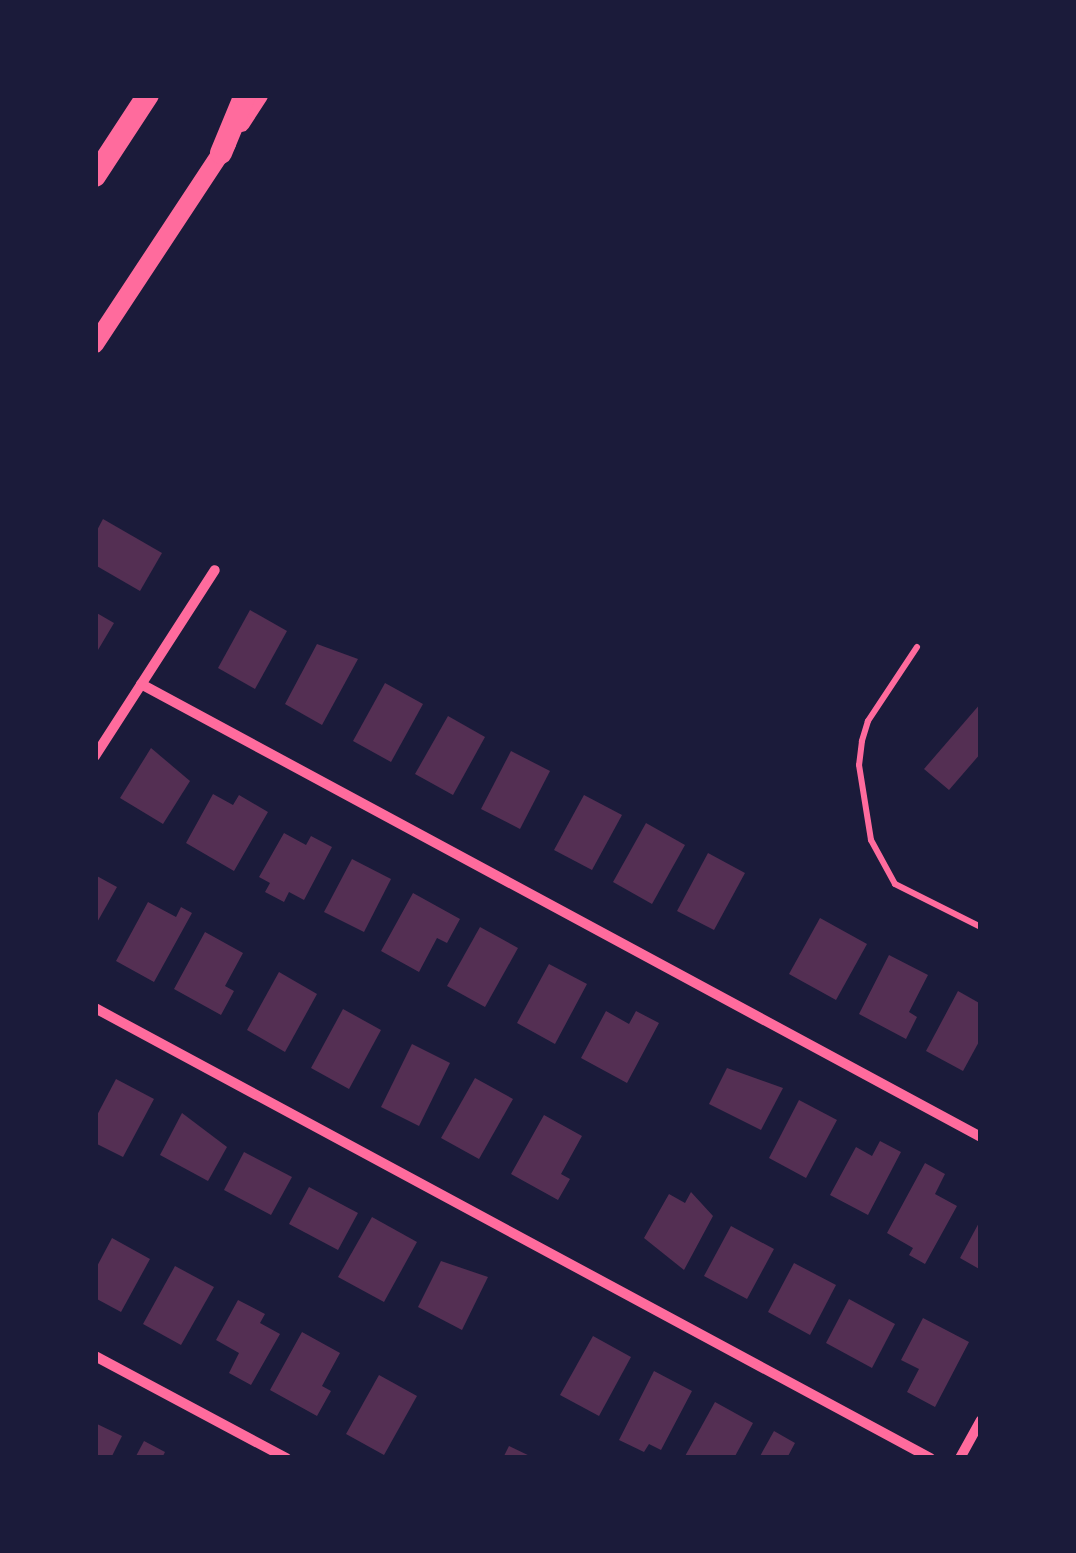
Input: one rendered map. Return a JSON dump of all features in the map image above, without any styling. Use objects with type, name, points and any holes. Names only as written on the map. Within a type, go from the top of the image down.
[{"type":"highway","points":[[95,176],[148,95]]},
{"type":"highway","points":[[220,153],[245,95]]},
{"type":"main road","points":[[95,344],[259,95]]},
{"type":"street","points":[[95,756],[215,570]]},
{"type":"street","points":[[141,684],[981,1137]]},
{"type":"street","points":[[95,1008],[930,1458]]},
{"type":"street","points":[[95,1356],[286,1458]]},
{"type":"street","points":[[960,1458],[981,1420]]},
{"type":"lane","points":[[918,647],[868,721],[862,742],[859,765],[871,840],[895,884],[981,927]]},
{"type":"building","points":[[103,519],[162,553],[140,591],[95,565],[95,534]]},
{"type":"building","points":[[250,610],[287,631],[255,689],[218,668]]},
{"type":"building","points":[[95,612],[114,623],[95,655]]},
{"type":"building","points":[[317,644],[358,659],[322,725],[285,704]]},
{"type":"building","points":[[385,683],[423,704],[391,762],[353,741]]},
{"type":"building","points":[[981,703],[981,753],[949,790],[924,769]]},
{"type":"building","points":[[448,716],[485,737],[453,795],[415,774]]},
{"type":"building","points":[[151,748],[190,781],[163,824],[120,798]]},
{"type":"building","points":[[511,751],[550,771],[520,829],[481,809]]},
{"type":"building","points":[[213,794],[233,805],[239,795],[268,812],[234,871],[186,843]]},
{"type":"building","points":[[584,795],[622,815],[592,870],[554,850]]},
{"type":"building","points":[[646,823],[685,845],[652,904],[613,882]]},
{"type":"building","points":[[284,833],[306,845],[311,836],[332,847],[304,900],[289,892],[284,902],[265,892],[270,883],[259,877]]},
{"type":"building","points":[[708,853],[745,873],[714,930],[677,911]]},
{"type":"building","points":[[352,859],[391,879],[364,932],[324,912]]},
{"type":"building","points":[[95,875],[117,887],[95,926]]},
{"type":"building","points":[[413,893],[460,919],[447,943],[437,938],[419,972],[381,951]]},
{"type":"building","points":[[148,902],[176,917],[181,907],[192,913],[154,982],[116,961]]},
{"type":"building","points":[[820,918],[867,944],[836,1000],[789,974]]},
{"type":"building","points":[[480,927],[518,948],[485,1007],[447,986]]},
{"type":"building","points":[[205,932],[243,953],[225,986],[234,991],[221,1015],[174,989]]},
{"type":"building","points":[[889,955],[928,975],[909,1012],[917,1017],[906,1039],[859,1014]]},
{"type":"building","points":[[549,964],[587,984],[555,1044],[517,1023]]},
{"type":"building","points":[[279,972],[317,994],[285,1052],[247,1030]]},
{"type":"building","points":[[958,991],[981,1004],[981,1038],[963,1071],[926,1051]]},
{"type":"building","points":[[343,1009],[381,1030],[349,1089],[311,1068]]},
{"type":"building","points":[[606,1011],[629,1024],[636,1011],[659,1023],[627,1083],[581,1058]]},
{"type":"building","points":[[412,1044],[450,1063],[419,1126],[381,1107]]},
{"type":"building","points":[[727,1068],[783,1088],[761,1130],[709,1104]]},
{"type":"building","points":[[475,1078],[513,1099],[479,1159],[441,1138]]},
{"type":"building","points":[[116,1079],[154,1099],[123,1157],[95,1143],[95,1119]]},
{"type":"building","points":[[799,1100],[837,1120],[806,1178],[769,1158]]},
{"type":"building","points":[[182,1113],[227,1147],[208,1181],[160,1155]]},
{"type":"building","points":[[544,1115],[582,1136],[561,1174],[570,1179],[558,1200],[511,1174]]},
{"type":"building","points":[[880,1141],[901,1152],[868,1215],[830,1195],[856,1147],[872,1156]]},
{"type":"building","points":[[244,1152],[292,1177],[271,1215],[224,1190]]},
{"type":"building","points":[[925,1163],[945,1174],[935,1194],[957,1206],[925,1264],[909,1255],[913,1248],[887,1233]]},
{"type":"building","points":[[309,1187],[358,1213],[338,1250],[289,1224]]},
{"type":"building","points":[[691,1192],[713,1216],[684,1270],[644,1238],[669,1194],[685,1203]]},
{"type":"building","points":[[372,1217],[417,1242],[384,1302],[338,1277]]},
{"type":"building","points":[[981,1219],[981,1270],[960,1258]]},
{"type":"building","points":[[731,1226],[774,1249],[747,1299],[704,1276]]},
{"type":"building","points":[[112,1238],[150,1259],[121,1312],[95,1298],[95,1270]]},
{"type":"building","points":[[441,1261],[488,1277],[462,1330],[418,1307]]},
{"type":"building","points":[[794,1263],[836,1285],[810,1335],[768,1312]]},
{"type":"building","points":[[175,1266],[214,1287],[181,1345],[143,1324]]},
{"type":"building","points":[[849,1299],[895,1324],[872,1368],[826,1343]]},
{"type":"building","points":[[238,1300],[265,1314],[260,1323],[280,1334],[251,1385],[229,1373],[239,1353],[216,1340]]},
{"type":"building","points":[[923,1318],[969,1342],[935,1407],[907,1392],[919,1369],[901,1360]]},
{"type":"building","points":[[302,1332],[340,1353],[322,1386],[331,1391],[317,1416],[270,1390]]},
{"type":"building","points":[[593,1336],[631,1357],[599,1416],[560,1395]]},
{"type":"building","points":[[654,1371],[692,1391],[661,1450],[649,1444],[644,1452],[619,1440]]},
{"type":"building","points":[[379,1375],[417,1396],[384,1455],[346,1434]]},
{"type":"building","points":[[715,1402],[753,1423],[734,1458],[684,1458]]},
{"type":"building","points":[[95,1423],[122,1436],[111,1458],[95,1458]]},
{"type":"building","points":[[774,1431],[795,1443],[787,1458],[759,1458]]},
{"type":"building","points":[[144,1441],[165,1452],[162,1458],[135,1458]]},
{"type":"building","points":[[509,1446],[534,1458],[503,1458]]}]
